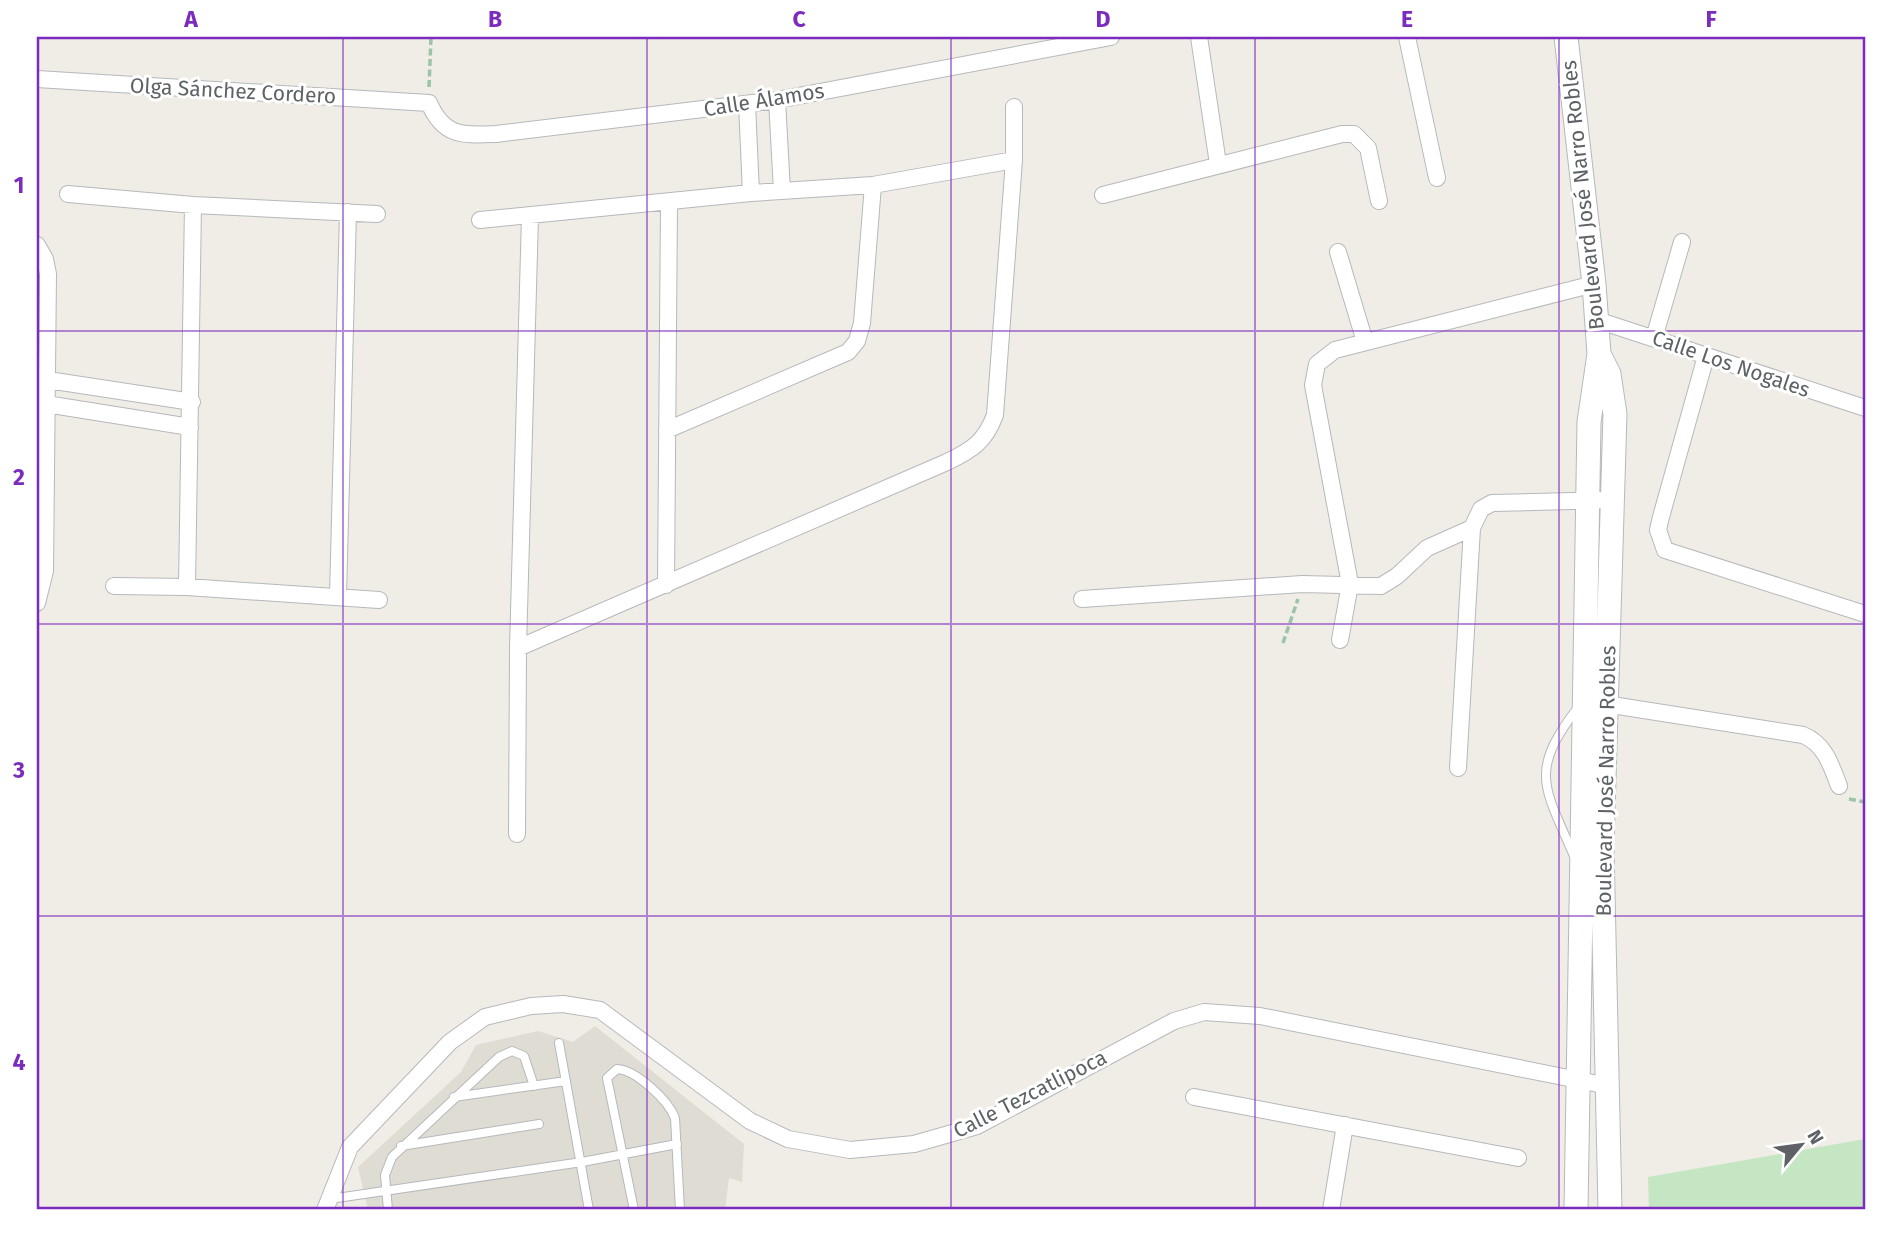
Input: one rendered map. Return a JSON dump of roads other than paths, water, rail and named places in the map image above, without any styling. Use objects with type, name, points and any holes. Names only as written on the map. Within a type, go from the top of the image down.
[{"type":"street","name":"Calle Álamos","points":[[429,103],[444,127],[469,135],[776,100],[1111,37]]},
{"type":"street","points":[[1199,37],[1218,164]]},
{"type":"street","points":[[1407,37],[1437,178]]},
{"type":"street","name":"Boulevard José Narro Robles","points":[[1566,37],[1594,284],[1599,354],[1609,374],[1615,414],[1600,500],[1582,702],[1576,1210]]},
{"type":"street","name":"Olga Sánchez Cordero","points":[[37,79],[429,103]]},
{"type":"street","points":[[776,100],[782,191]]},
{"type":"street","points":[[747,104],[751,192]]},
{"type":"street","points":[[518,648],[947,462],[971,450],[988,434],[995,415],[1014,160],[1014,107]]},
{"type":"street","points":[[1103,195],[1218,164],[1342,134],[1354,134],[1368,148],[1379,201]]},
{"type":"street","points":[[480,220],[669,203],[751,192],[873,185],[1014,160]]},
{"type":"street","points":[[667,430],[848,352],[858,341],[862,323],[873,185]]},
{"type":"street","points":[[68,194],[193,205],[377,214]]},
{"type":"street","points":[[666,585],[669,203]]},
{"type":"street","points":[[187,587],[193,205]]},
{"type":"street","points":[[338,596],[348,212]]},
{"type":"street","points":[[517,834],[518,648],[530,216]]},
{"type":"street","points":[[1654,338],[1682,242]]},
{"type":"street","points":[[37,245],[45,259],[48,274],[45,571],[37,603]]},
{"type":"street","points":[[1338,252],[1365,342]]},
{"type":"street","points":[[1340,640],[1350,584],[1313,385],[1317,364],[1335,350],[1594,284]]},
{"type":"street","name":"Calle Los Nogales","points":[[1597,320],[1865,408]]},
{"type":"street","points":[[1706,356],[1663,509],[1658,530],[1661,542],[1670,554],[1865,614]]},
{"type":"street","points":[[48,380],[192,401]]},
{"type":"street","points":[[46,404],[190,427]]},
{"type":"street","points":[[1458,768],[1472,527],[1481,509],[1492,503],[1600,500]]},
{"type":"street","name":"Boulevard José Narro Robles","points":[[1600,500],[1607,704],[1602,846],[1609,1210]]},
{"type":"street","points":[[1082,599],[1302,584],[1381,586],[1397,576],[1427,548],[1472,527]]},
{"type":"street","points":[[114,586],[187,587],[379,600]]},
{"type":"street","points":[[1582,702],[1803,735],[1814,740],[1826,755],[1839,786]]},
{"type":"street","name":"Calle Tezcatlipoca","points":[[327,1205],[350,1147],[450,1042],[485,1017],[531,1006],[564,1004],[600,1010],[750,1121],[788,1139],[850,1150],[914,1144],[976,1126],[1137,1039],[1174,1021],[1204,1012],[1260,1016],[1608,1086]]},
{"type":"street","points":[[1194,1097],[1518,1158]]},
{"type":"street","points":[[1331,1210],[1345,1125]]},
{"type":"lane","points":[[1580,872],[1549,798],[1545,777],[1549,750],[1554,738],[1582,702]]},
{"type":"lane","points":[[559,1043],[589,1210]]},
{"type":"lane","points":[[388,1210],[385,1192],[386,1166],[401,1146],[499,1057],[512,1051],[524,1056],[534,1086]]},
{"type":"lane","points":[[634,1210],[607,1078],[617,1069],[625,1069],[667,1102],[675,1118],[680,1210]]},
{"type":"lane","points":[[454,1097],[566,1081]]},
{"type":"lane","points":[[401,1146],[539,1124]]},
{"type":"lane","points":[[327,1205],[385,1192],[582,1162],[677,1144]]}]
